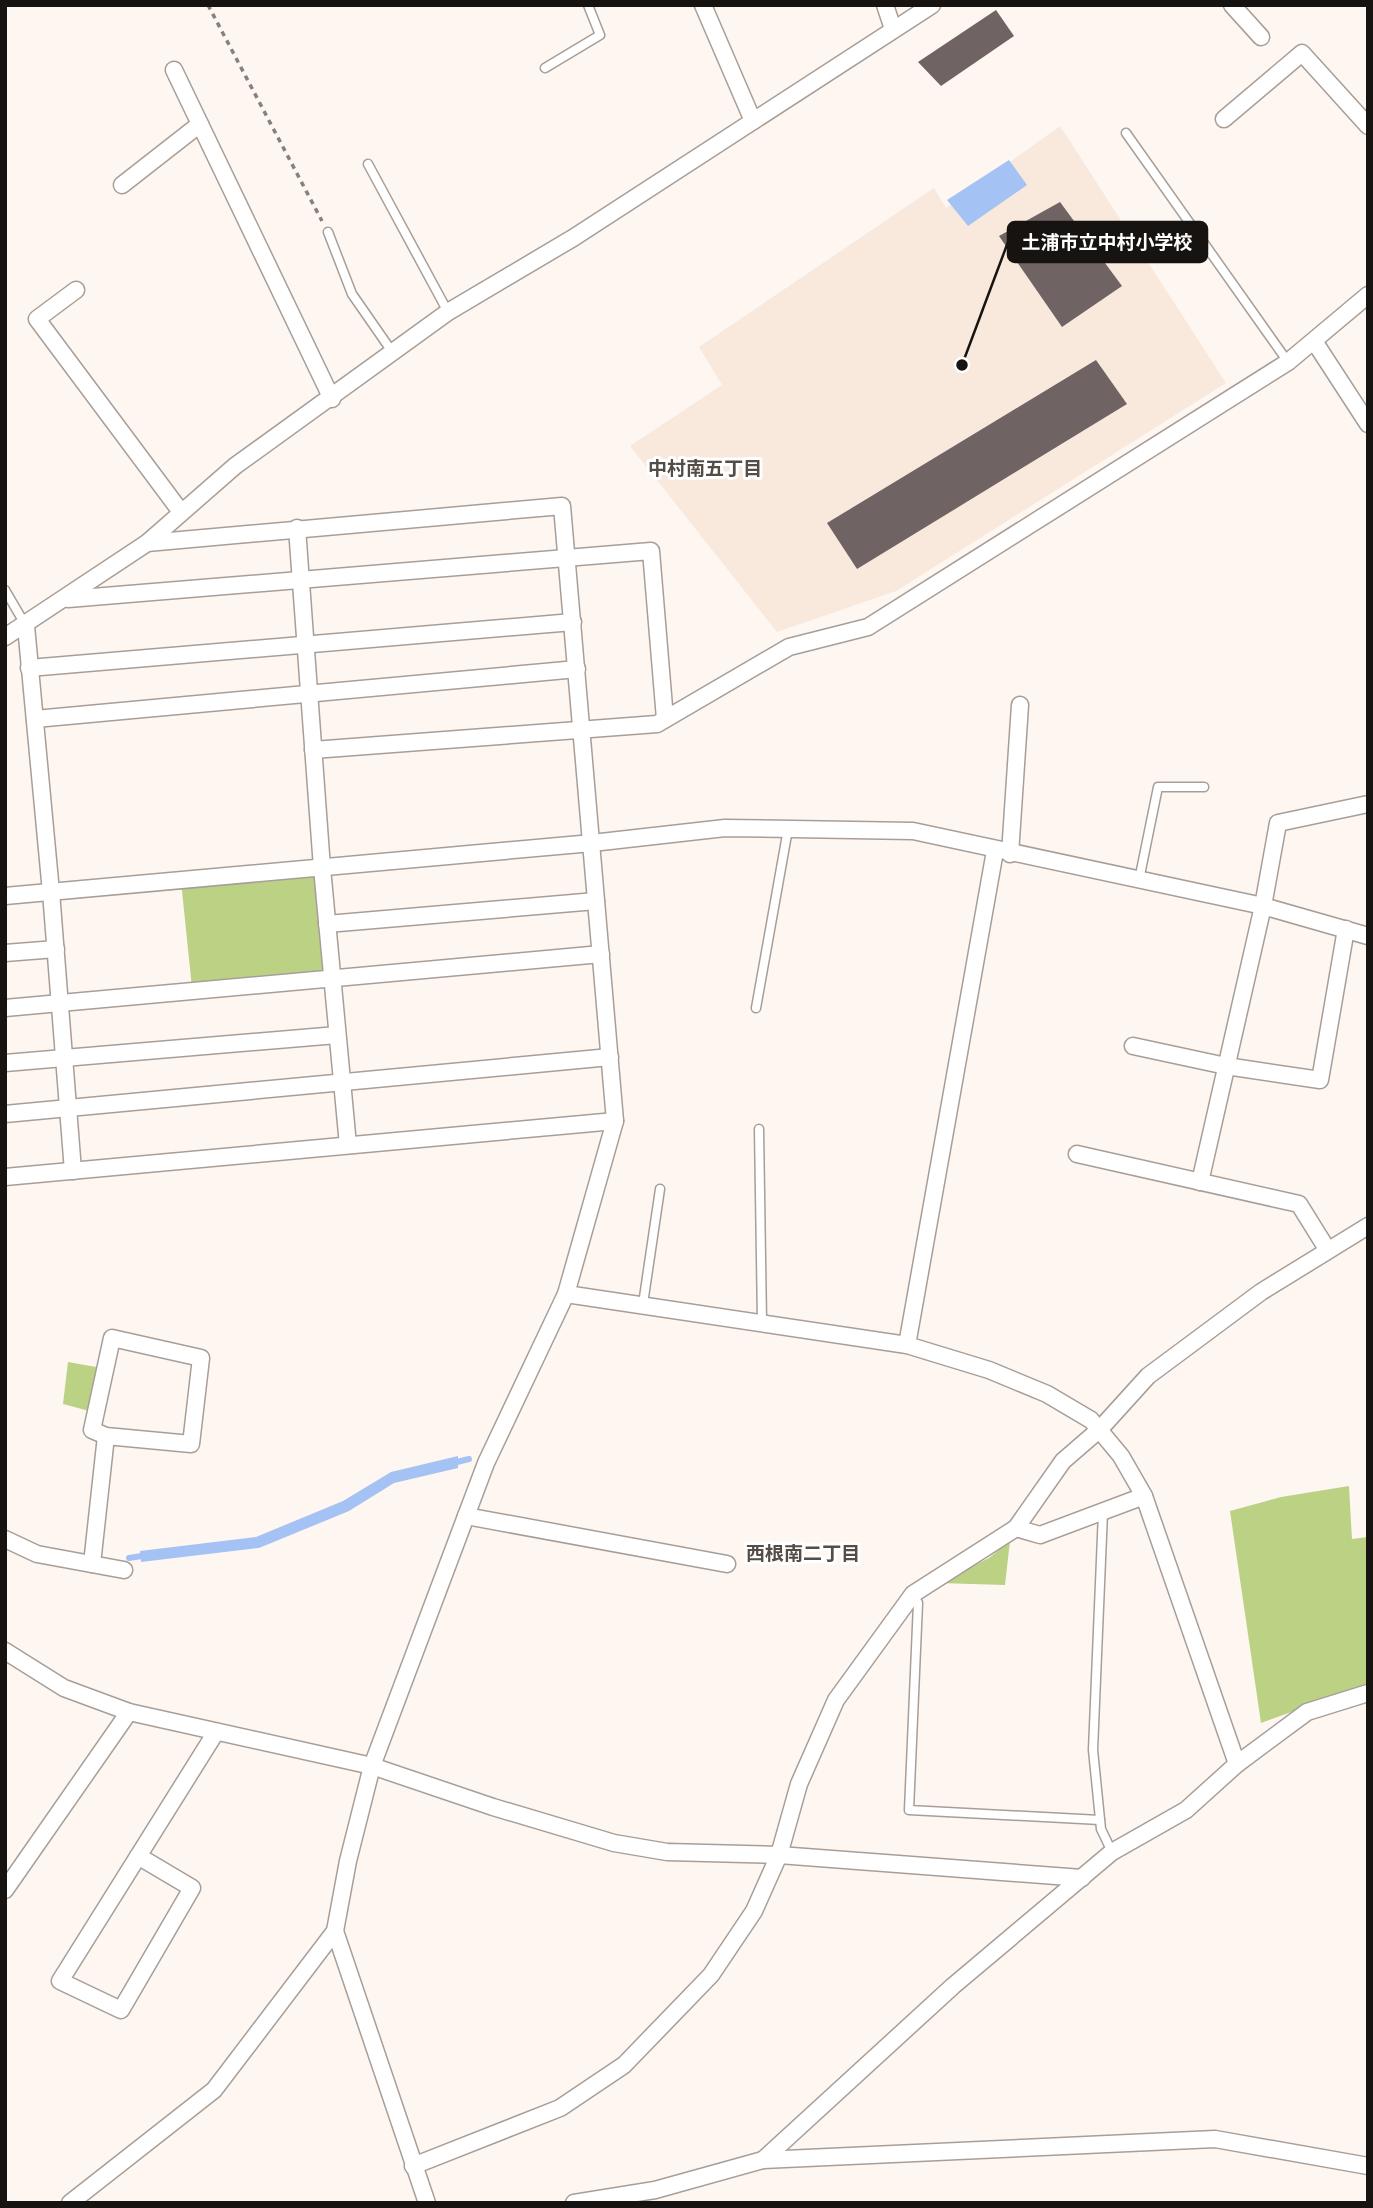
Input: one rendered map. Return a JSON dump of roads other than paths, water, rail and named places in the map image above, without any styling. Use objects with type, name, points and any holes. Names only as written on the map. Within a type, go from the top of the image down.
[{"type":"street","points":[[703,5],[753,121]]},
{"type":"street","points":[[885,5],[893,29]]},
{"type":"street","points":[[5,637],[26,626],[147,543],[235,466],[448,312],[573,238],[932,5]]},
{"type":"street","points":[[1232,5],[1261,37]]},
{"type":"street","points":[[1224,119],[1302,53],[1368,126]]},
{"type":"street","points":[[174,70],[332,398]]},
{"type":"street","points":[[122,185],[200,124]]},
{"type":"street","points":[[76,290],[37,319],[181,512]]},
{"type":"street","points":[[313,750],[657,724],[789,647],[868,627],[1288,362],[1368,295]]},
{"type":"street","points":[[1314,341],[1368,424]]},
{"type":"street","points":[[69,2203],[214,2090],[335,1931],[348,1861],[372,1766],[486,1463],[566,1294],[615,1121],[562,506],[147,543]]},
{"type":"street","points":[[297,528],[322,867],[348,1145]]},
{"type":"street","points":[[65,599],[301,582],[651,551],[665,719]]},
{"type":"street","points":[[29,668],[573,622]]},
{"type":"street","points":[[26,626],[56,949],[73,1171]]},
{"type":"street","points":[[34,719],[577,669]]},
{"type":"street","points":[[907,1345],[1003,852],[1020,705]]},
{"type":"street","points":[[1200,1182],[1263,906],[1278,823],[1368,804]]},
{"type":"street","points":[[5,896],[592,844],[725,828],[913,831],[1263,906],[1368,936]]},
{"type":"street","points":[[327,924],[596,901]]},
{"type":"street","points":[[1133,1046],[1226,1066],[1320,1080],[1346,929]]},
{"type":"street","points":[[5,953],[56,949]]},
{"type":"street","points":[[5,1008],[601,954]]},
{"type":"street","points":[[5,1063],[337,1035]]},
{"type":"street","points":[[5,1114],[610,1057]]},
{"type":"street","points":[[5,1177],[615,1121]]},
{"type":"street","points":[[1077,1154],[1299,1204],[1327,1249]]},
{"type":"street","points":[[413,2166],[560,2108],[624,2065],[711,1975],[754,1911],[779,1855],[799,1784],[836,1700],[913,1594],[1016,1528],[1063,1461],[1100,1429],[1148,1376],[1261,1292],[1368,1226]]},
{"type":"street","points":[[566,1294],[907,1345],[989,1370],[1048,1394],[1091,1420],[1121,1456],[1144,1496],[1237,1764]]},
{"type":"street","points":[[112,1338],[201,1359],[191,1444],[107,1436],[92,1430],[112,1338]]},
{"type":"street","points":[[92,1564],[107,1436]]},
{"type":"street","points":[[1016,1528],[1040,1535],[1144,1496]]},
{"type":"street","points":[[466,1516],[727,1564]]},
{"type":"street","points":[[5,1539],[37,1554],[124,1570]]},
{"type":"street","points":[[5,1651],[64,1688],[129,1712],[372,1766],[493,1807],[614,1843],[667,1852],[779,1855],[1082,1878]]},
{"type":"street","points":[[763,2160],[953,1986],[1112,1852],[1186,1810],[1237,1764],[1307,1712],[1368,1693]]},
{"type":"street","points":[[5,1890],[129,1712]]},
{"type":"street","points":[[138,1856],[192,1888],[121,2010],[60,1981],[138,1856],[216,1732]]},
{"type":"street","points":[[335,1931],[427,2203]]},
{"type":"street","points":[[574,2203],[654,2190],[763,2160],[1215,2139],[1368,2166]]},
{"type":"lane","points":[[545,68],[600,35],[588,5]]},
{"type":"lane","points":[[1126,132],[1288,362]]},
{"type":"lane","points":[[368,164],[448,312]]},
{"type":"lane","points":[[328,232],[352,294],[393,353]]},
{"type":"lane","points":[[5,590],[26,626]]},
{"type":"lane","points":[[1139,880],[1158,787],[1204,787]]},
{"type":"lane","points":[[757,1008],[788,829]]},
{"type":"lane","points":[[759,1129],[762,1322]]},
{"type":"lane","points":[[643,1304],[660,1189]]},
{"type":"lane","points":[[1103,1511],[1093,1749],[1100,1820],[1112,1852]]},
{"type":"lane","points":[[913,1594],[918,1603],[909,1811],[1100,1820]]},
{"type":"water","points":[[1009,160],[1027,185],[968,226],[947,200]]},
{"type":"water","points":[[458,1456],[458,1468],[394,1483],[349,1511],[259,1548],[141,1562],[140,1551],[256,1537],[343,1501],[391,1472]]},
{"type":"waterway","points":[[453,1463],[469,1459]]},
{"type":"waterway","points":[[129,1558],[148,1555]]},
{"type":"place","name":"土浦市立中村小学校","points":[[962,365]]},
{"type":"district","name":"中村南五丁目","points":[[705,468]]},
{"type":"district","name":"西根南二丁目","points":[[803,1553]]}]
